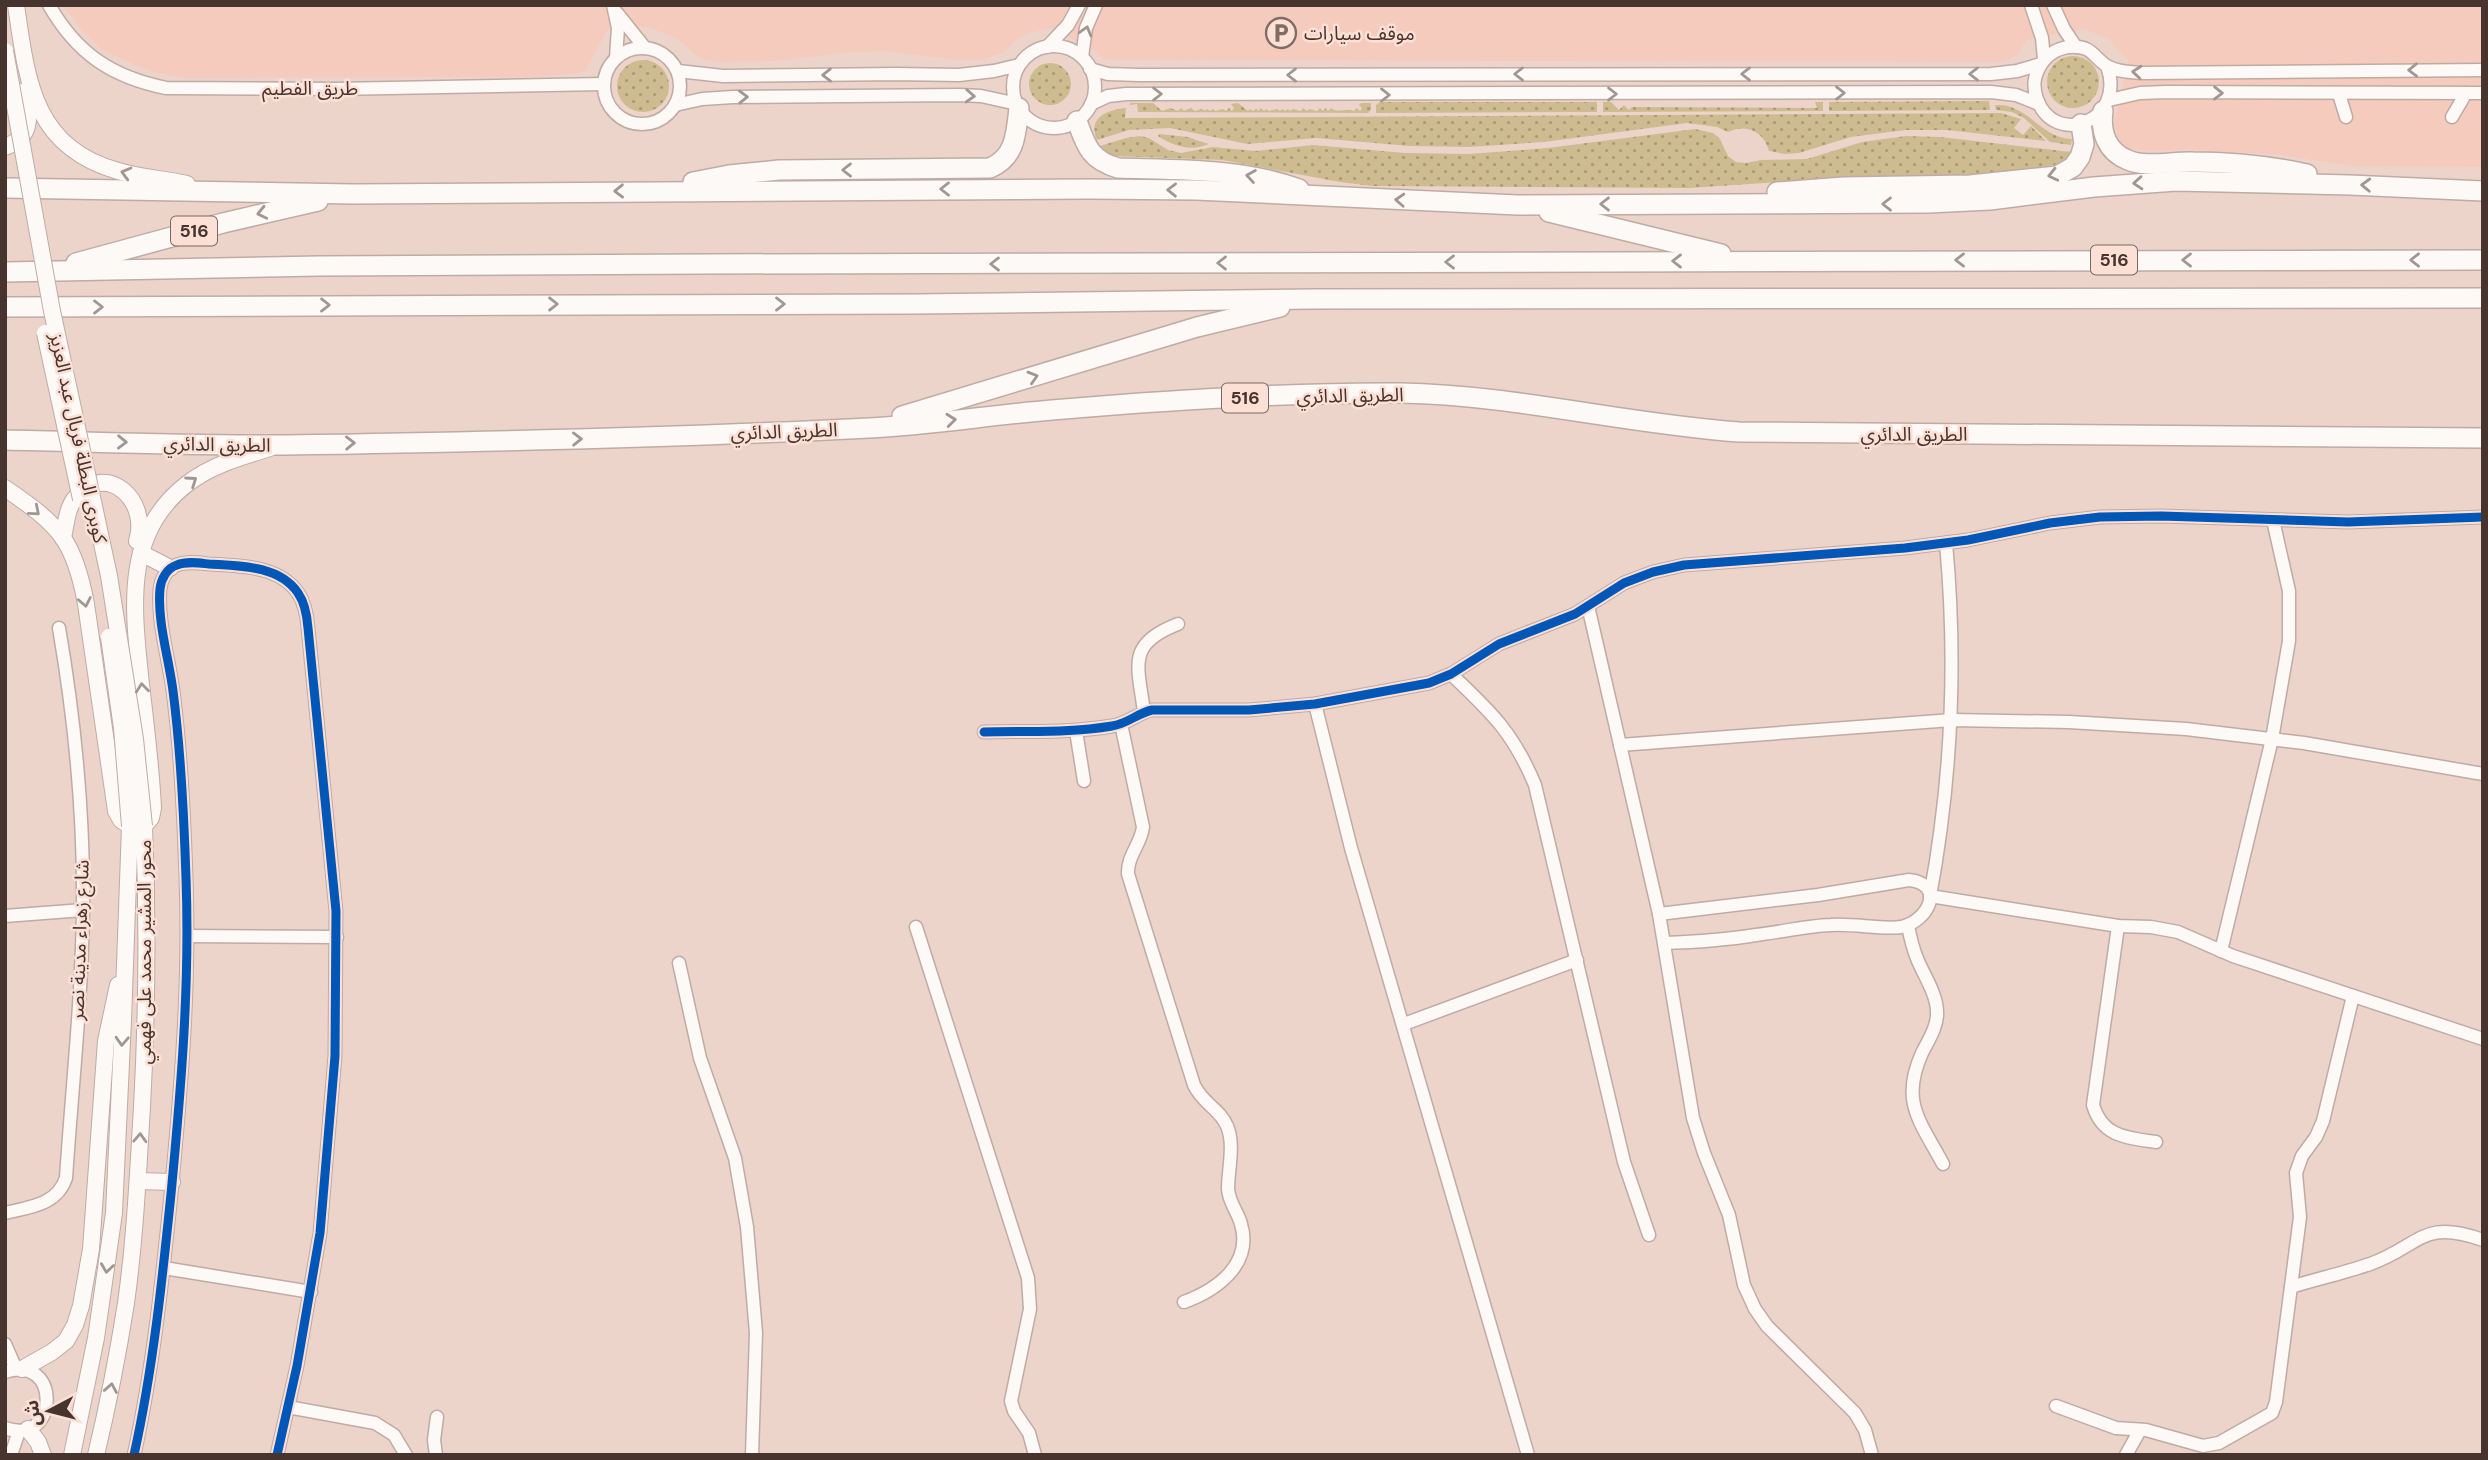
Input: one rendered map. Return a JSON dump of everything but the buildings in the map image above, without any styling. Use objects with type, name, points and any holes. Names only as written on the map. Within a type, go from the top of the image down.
[{"type":"highway","points":[[659,191],[706,179],[753,172],[990,168],[999,164],[1012,149],[1018,106]]},
{"type":"highway","points":[[2106,106],[2104,137],[2113,151],[2126,160],[2142,163],[2193,162],[2260,166],[2308,174],[2330,184]]},
{"type":"highway","points":[[1077,121],[1088,149],[1096,158],[1118,168],[1254,176],[1276,180],[1317,196]]},
{"type":"highway","points":[[1747,204],[1776,192],[1844,187],[1970,185],[2057,176],[2073,167],[2080,157],[2084,144],[2081,124]]},
{"type":"highway","name":"516","points":[[5,188],[353,194],[1099,189],[1517,205],[1959,202],[2176,181],[2483,191]]},
{"type":"highway","name":"516","points":[[37,272],[257,215],[353,194]]},
{"type":"highway","name":"516","points":[[1517,205],[1745,261]]},
{"type":"highway","name":"516","points":[[5,272],[319,266],[2483,260]]},
{"type":"highway","name":"516","points":[[5,307],[890,304],[1315,299],[2483,298]]},
{"type":"highway","name":"516","points":[[875,428],[902,416],[1197,327],[1315,299]]},
{"type":"highway","name":"الطريق الدائري","points":[[5,440],[281,445],[621,438],[875,428],[1050,410],[1176,401],[1401,393],[1512,400],[1664,425],[1751,433],[2088,433],[2483,438]]},
{"type":"main road","points":[[5,147],[23,135],[29,118],[16,5]]},
{"type":"main road","points":[[22,48],[41,116],[68,147],[115,171],[217,192]]},
{"type":"main road","name":"كوبرى البطلة فريال عبد العزيز","points":[[5,51],[52,311],[109,576],[135,739],[137,826]]},
{"type":"main road","name":"كوبرى البطلة فريال عبد العزيز","points":[[5,120],[41,313],[106,618],[137,826]]},
{"type":"main road","name":"محور المشير محمد على فهمي","points":[[5,488],[63,538],[78,571],[86,604],[116,811],[121,820],[137,826],[152,818],[153,808],[134,612],[141,553],[148,531],[158,513],[187,484],[227,462],[281,445]]},
{"type":"main road","points":[[63,538],[71,504],[84,490],[102,484],[128,493],[137,509],[140,527],[127,581],[134,612]]},
{"type":"main road","points":[[141,553],[170,568]]},
{"type":"main road","name":"محور المشير محمد على فهمي","points":[[72,1455],[96,1338],[114,1213],[126,963],[137,826]]},
{"type":"main road","name":"محور المشير محمد على فهمي","points":[[96,1455],[126,1303],[138,1181],[148,960],[137,826]]},
{"type":"main road","points":[[14,1370],[52,1352],[66,1341],[81,1306],[91,1249],[106,1041],[113,1002],[126,963]]},
{"type":"main road","points":[[138,1181],[172,1182]]},
{"type":"main road","points":[[23,1430],[38,1443],[43,1455]]},
{"type":"street","name":"طريق الفطيم","points":[[49,5],[59,24],[95,60],[117,74],[166,88],[336,89],[604,84]]},
{"type":"street","points":[[1047,47],[1068,25],[1079,5]]},
{"type":"street","points":[[1082,57],[1086,29],[1096,5]]},
{"type":"street","points":[[2031,5],[2042,38],[2043,61],[2034,84],[2039,104],[2052,119],[2071,125],[2081,124],[2096,117],[2106,106],[2140,93],[2483,93]]},
{"type":"street","points":[[2053,5],[2076,47]]},
{"type":"street","points":[[614,7],[618,38],[616,58]]},
{"type":"street","points":[[614,7],[645,48]]},
{"type":"street","points":[[1091,104],[1094,80],[1090,69],[1082,57],[1066,48],[1047,47],[1031,53],[1019,65],[1013,91],[1018,106],[1026,117],[1045,127],[1067,126],[1077,121],[1091,104],[1108,96],[1126,94],[1992,92],[2016,95],[2039,104]]},
{"type":"street","points":[[1090,69],[1108,74],[1139,75],[1991,74],[2017,71],[2043,61],[2059,49],[2076,47],[2091,51],[2107,66],[2111,78],[2106,106]]},
{"type":"street","points":[[635,48],[645,48],[665,55],[678,71],[681,88],[676,105],[666,116],[660,120],[639,124],[625,120],[614,111],[606,98],[604,84],[609,67],[616,58],[635,48]]},
{"type":"street","points":[[678,71],[723,76],[959,75],[982,74],[1019,65]]},
{"type":"street","points":[[2107,66],[2150,73],[2483,70]]},
{"type":"street","points":[[2452,117],[2466,93]]},
{"type":"street","points":[[2339,94],[2346,117]]},
{"type":"street","points":[[676,105],[723,97],[960,95],[981,96],[1018,106]]},
{"type":"street","points":[[984,732],[1076,730],[1121,724],[1144,712],[1248,710],[1315,704],[1416,686],[1451,674],[1499,644],[1560,621],[1631,580],[1684,565],[1905,548],[2100,517],[2161,516],[2348,522],[2483,517]]},
{"type":"street","points":[[2221,951],[2272,739],[2291,625],[2289,592],[2273,520]]},
{"type":"street","points":[[1664,943],[1734,938],[1847,924],[1893,928],[1908,925],[1926,912],[1944,809],[1952,720],[1952,631],[1946,543]]},
{"type":"street","points":[[134,1455],[147,1388],[164,1268],[187,1007],[188,936],[177,727],[160,604],[163,577],[170,568],[187,563],[248,567],[266,571],[284,579],[298,592],[306,609],[335,897],[337,997],[327,1174],[311,1292],[278,1455]]},
{"type":"street","points":[[1588,606],[1664,943],[1693,1118],[1729,1215],[1749,1298],[1767,1326],[1855,1413],[1865,1430],[1872,1455]]},
{"type":"street","points":[[1144,712],[1138,671],[1141,651],[1152,636],[1178,624]]},
{"type":"street","name":"شارع زهراء مدينة نصر","points":[[5,1213],[50,1200],[57,1195],[66,1178],[83,911],[78,764],[58,628]]},
{"type":"street","points":[[1451,674],[1498,719],[1528,768],[1540,802],[1624,1162],[1649,1235]]},
{"type":"street","points":[[1315,704],[1348,836],[1528,1455]]},
{"type":"street","points":[[1620,745],[1952,720],[2127,725],[2272,739],[2364,752],[2483,774]]},
{"type":"street","points":[[1121,724],[1143,827],[1128,862],[1128,874],[1194,1084],[1202,1098],[1223,1118],[1229,1129],[1229,1194],[1243,1232],[1242,1248],[1234,1269],[1206,1292],[1184,1302]]},
{"type":"street","points":[[1076,730],[1084,781]]},
{"type":"street","points":[[1658,914],[1818,895],[1909,880],[1926,886],[1930,897]]},
{"type":"street","points":[[1930,897],[2118,926],[2151,927],[2178,932],[2221,951],[2483,1039]]},
{"type":"street","points":[[5,916],[83,911]]},
{"type":"street","points":[[1908,925],[1914,951],[1936,1003],[1937,1013],[1936,1024],[1913,1076],[1912,1100],[1918,1118],[1943,1164]]},
{"type":"street","points":[[2118,926],[2094,1105],[2098,1119],[2113,1133],[2125,1138],[2156,1142]]},
{"type":"street","points":[[916,927],[1028,1278],[1030,1309],[1012,1401],[1014,1411],[1029,1433],[1035,1455]]},
{"type":"street","points":[[188,936],[337,937]]},
{"type":"street","points":[[1404,1024],[1577,960]]},
{"type":"street","points":[[679,963],[700,1058],[735,1158],[747,1227],[756,1333],[751,1455]]},
{"type":"street","points":[[2056,1406],[2116,1428],[2140,1430],[2192,1445],[2208,1446],[2268,1417],[2275,1406],[2300,1217],[2296,1172],[2302,1156],[2316,1137],[2323,1121],[2353,996]]},
{"type":"street","points":[[2291,1287],[2371,1264],[2428,1234],[2454,1231],[2483,1240]]},
{"type":"street","points":[[164,1268],[311,1292]]},
{"type":"street","points":[[5,1344],[14,1370],[38,1377],[44,1384],[48,1401],[42,1418],[23,1430],[11,1455]]},
{"type":"street","points":[[288,1407],[382,1426],[399,1441],[405,1455]]},
{"type":"street","points":[[436,1455],[434,1440],[437,1417]]},
{"type":"street","points":[[5,1428],[23,1430]]},
{"type":"street","points":[[2126,1455],[2140,1430]]},
{"type":"shaded area","points":[[63,5],[2483,5],[2483,167],[2351,166],[2273,154],[2137,150],[2124,146],[2114,124],[2129,60],[2109,39],[2084,29],[2027,40],[2017,55],[2004,62],[1114,60],[1104,59],[1095,51],[1051,28],[1029,33],[1002,53],[980,60],[957,60],[884,51],[850,52],[776,61],[716,62],[701,59],[674,37],[647,27],[608,29],[585,71],[574,74],[523,77],[184,78],[149,71],[102,50]]},
{"type":"shaded area","points":[[2073,56],[2092,63],[2099,82],[2092,101],[2073,108],[2054,101],[2047,82],[2054,63]]},
{"type":"shaded area","points":[[643,60],[662,67],[669,86],[662,105],[643,112],[624,105],[617,86],[624,67]]},
{"type":"shaded area","points":[[1050,63],[1065,69],[1071,84],[1065,99],[1050,105],[1035,99],[1029,84],[1035,69]]},
{"type":"shaded area","points":[[1989,101],[1990,110],[1829,111],[1829,102]]},
{"type":"shaded area","points":[[1380,102],[1597,102],[1597,112],[1376,113],[1376,105]]},
{"type":"shaded area","points":[[1603,102],[1611,102],[1619,110],[1624,105],[1629,110],[1632,107],[1817,108],[1815,102],[1823,102],[1823,111],[1603,112]]},
{"type":"shaded area","points":[[1130,103],[1153,103],[1162,111],[1170,108],[1178,111],[1181,108],[1184,111],[1191,108],[1195,111],[1226,111],[1229,108],[1232,111],[1234,108],[1231,104],[1238,103],[1248,111],[1258,111],[1261,108],[1264,111],[1301,111],[1303,108],[1317,111],[1320,108],[1323,111],[1325,108],[1328,111],[1331,108],[1354,111],[1357,108],[1360,111],[1361,103],[1371,103],[1371,110],[1368,113],[1138,112],[1137,104]]},
{"type":"shaded area","points":[[1995,105],[2017,109],[2051,133],[2072,139],[2071,145],[2050,142],[2024,118],[2012,112],[1996,110]]},
{"type":"shaded area","points":[[1126,108],[1125,118],[2001,113],[2021,119],[2014,128],[2023,135],[2031,126],[2046,141],[1947,130],[1906,130],[1851,137],[1799,153],[1785,154],[1769,151],[1759,134],[1748,129],[1728,132],[1717,127],[1687,123],[1544,142],[1469,147],[1410,146],[1316,138],[1247,144],[1170,128],[1129,130],[1097,140],[1097,120],[1106,113]]},
{"type":"shaded area","points":[[1695,129],[1713,133],[1720,139],[1728,156],[1736,162],[1746,163],[1807,159],[1862,142],[1906,136],[1940,137],[2071,152],[2060,164],[1991,174],[1840,178],[1689,188],[1372,186],[1222,160],[1115,156],[1100,146],[1140,136],[1149,138],[1168,150],[1181,153],[1213,147],[1255,151],[1313,145],[1405,153],[1468,154],[1548,148]]},
{"type":"shaded area","points":[[1159,134],[1188,137],[1208,144],[1196,148],[1183,147],[1164,140]]},
{"type":"cycle path","points":[[984,732],[1096,728],[1117,725],[1152,710],[1249,710],[1315,704],[1429,683],[1451,674],[1499,644],[1575,614],[1624,583],[1653,572],[1684,565],[1905,548],[2100,517],[2161,516],[2348,522],[2483,517]]},
{"type":"cycle path","points":[[134,1455],[152,1358],[164,1260],[186,997],[187,918],[182,784],[173,691],[160,614],[160,589],[163,578],[173,566],[193,563],[245,567],[269,572],[290,584],[302,601],[308,623],[336,911],[335,1056],[320,1233],[297,1366],[277,1455]]},
{"type":"place","name":"موقف سيارات","points":[[1281,33]]}]
